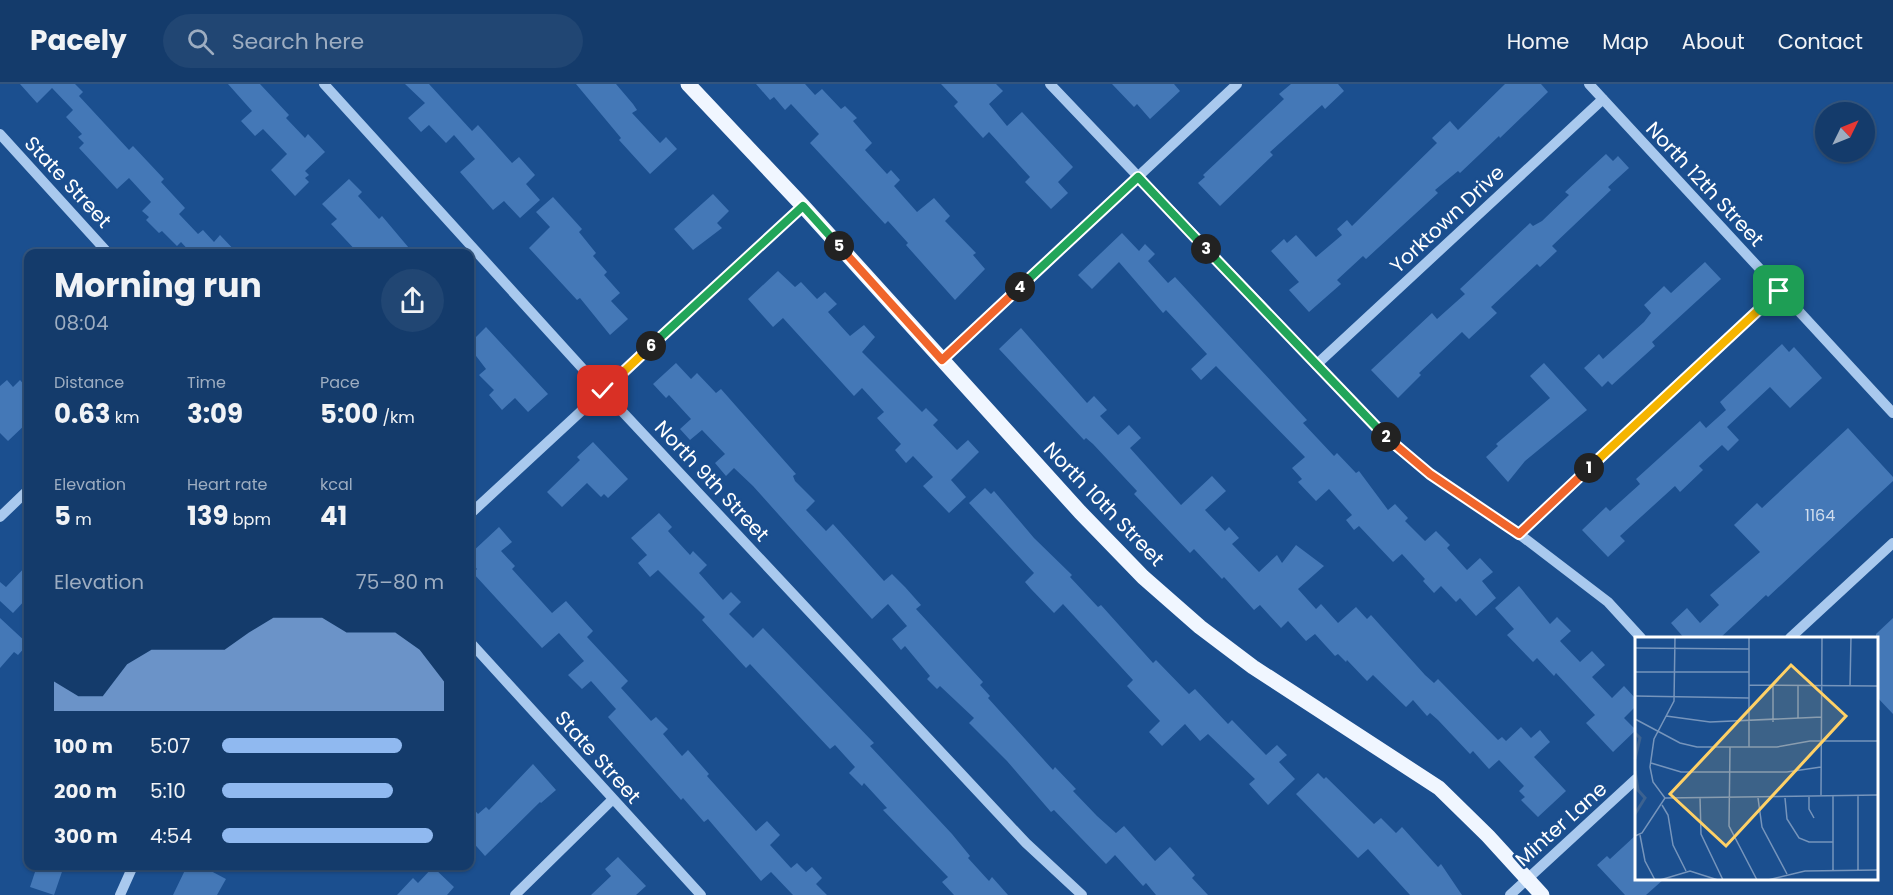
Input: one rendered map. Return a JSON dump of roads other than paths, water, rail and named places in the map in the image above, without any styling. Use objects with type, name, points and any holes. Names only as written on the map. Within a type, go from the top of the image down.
[{"type":"main road","name":"North 10th Street","points":[[688,84],[1143,577],[1200,627],[1252,667],[1439,788],[1488,836],[1542,895]]},
{"type":"street","name":"North 9th Street","points":[[324,84],[474,249]]},
{"type":"street","points":[[1050,84],[1392,443],[1472,504],[1519,534],[1608,602],[1639,637]]},
{"type":"street","points":[[942,360],[1237,84]]},
{"type":"street","name":"North 12th Street","points":[[1589,84],[1893,413]]},
{"type":"street","name":"Yorktown Drive","points":[[1316,365],[1603,99]]},
{"type":"street","name":"State Street","points":[[0,134],[104,249]]},
{"type":"street","points":[[474,510],[803,206]]},
{"type":"street","name":"North 9th Street","points":[[474,249],[603,391],[1026,843],[1082,895]]},
{"type":"street","points":[[1519,534],[1779,291]]},
{"type":"street","points":[[0,517],[24,494]]},
{"type":"street","points":[[1792,637],[1893,543]]},
{"type":"street","name":"State Street","points":[[474,646],[701,895]]},
{"type":"street","name":"Minter Lane","points":[[1510,895],[1635,780]]},
{"type":"street","points":[[515,895],[612,800]]},
{"type":"street","points":[[120,895],[131,870]]}]
